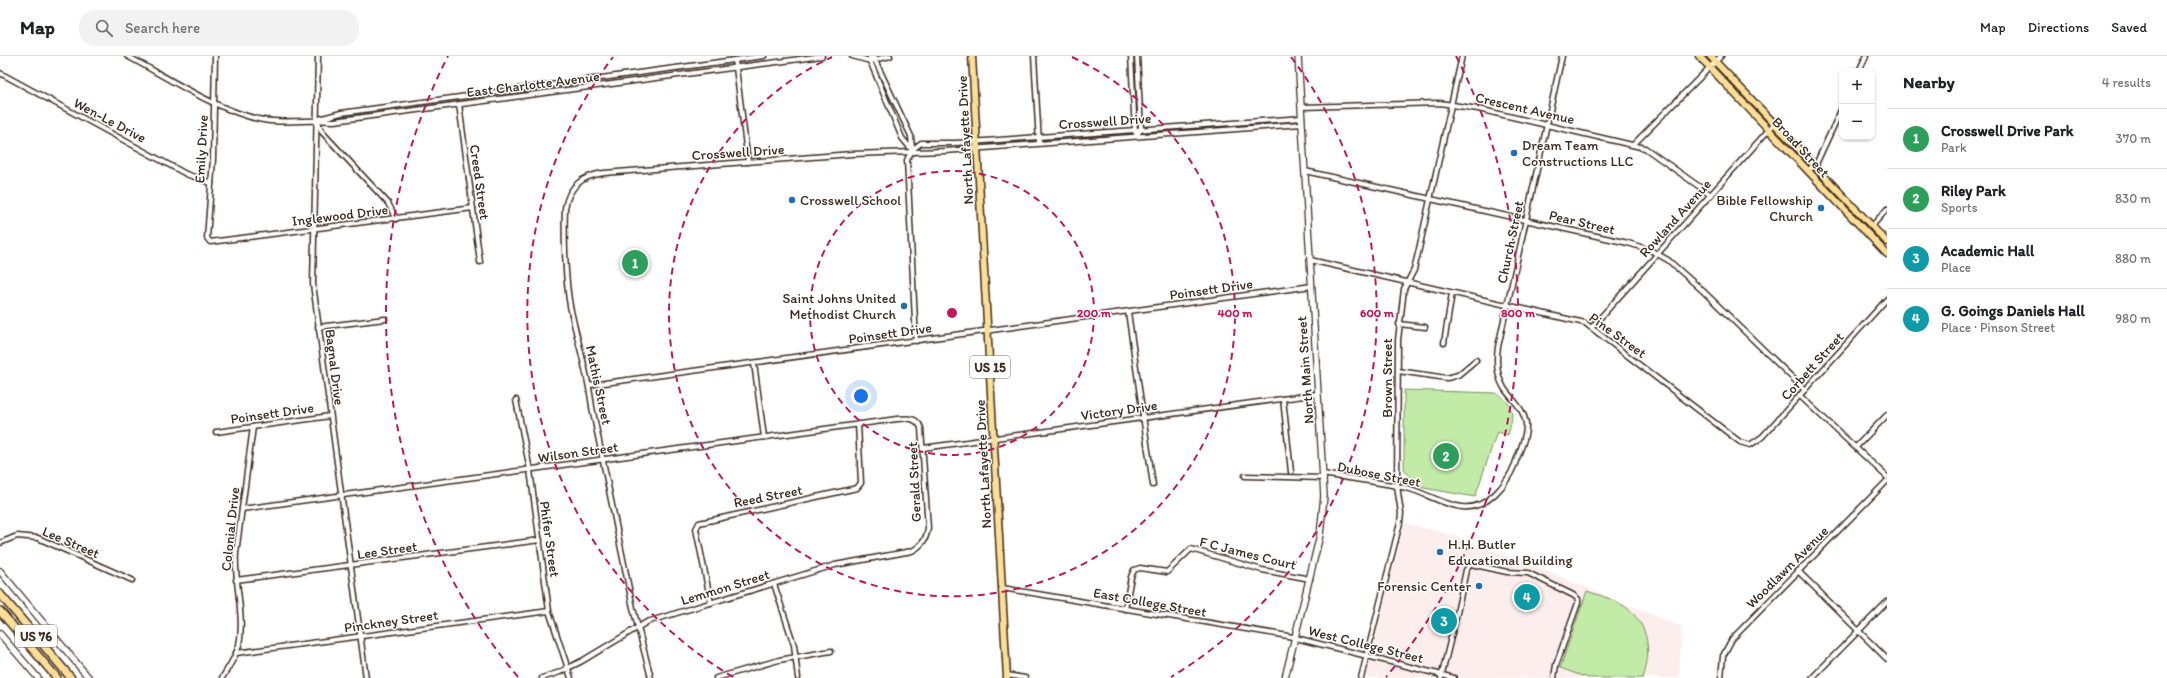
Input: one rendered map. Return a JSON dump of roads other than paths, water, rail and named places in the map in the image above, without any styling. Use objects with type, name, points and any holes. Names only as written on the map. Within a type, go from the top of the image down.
[{"type":"highway","name":"US 76","points":[[0,594],[71,678]]},
{"type":"highway","name":"US 76","points":[[0,611],[57,678]]},
{"type":"main road","name":"North Lafayette Drive","points":[[972,56],[1007,676]]},
{"type":"main road","name":"North Main Street","points":[[1285,678],[1310,579],[1323,517],[1324,476],[1298,56]]},
{"type":"main road","name":"Broad Street","points":[[1699,56],[1887,254]]},
{"type":"main road","name":"Broad Street","points":[[1710,56],[1887,242]]},
{"type":"main road","points":[[0,571],[90,678]]},
{"type":"main road","points":[[0,634],[38,678]]},
{"type":"street","name":"East Charlotte Avenue","points":[[127,56],[214,103],[238,113],[262,120],[340,120],[822,56]]},
{"type":"street","name":"Emily Drive","points":[[210,242],[207,238],[211,183],[215,56]]},
{"type":"street","name":"Bagnal Drive","points":[[318,56],[313,284],[366,678]]},
{"type":"street","points":[[718,62],[719,56]]},
{"type":"street","name":"East Charlotte Avenue","points":[[317,120],[341,113],[764,56]]},
{"type":"street","points":[[852,56],[870,61],[876,61],[890,56]]},
{"type":"street","points":[[871,56],[870,61],[902,138],[912,150]]},
{"type":"street","points":[[871,56],[876,61],[911,136],[912,150],[908,160],[916,341]]},
{"type":"street","points":[[1034,56],[1039,143]]},
{"type":"street","points":[[1130,56],[1134,130],[1136,136]]},
{"type":"street","points":[[1136,136],[1141,130],[1137,56]]},
{"type":"street","name":"Brown Street","points":[[1361,678],[1400,523],[1401,513],[1397,486],[1398,371],[1399,324],[1404,289],[1414,270],[1462,56]]},
{"type":"street","name":"Church Street","points":[[1477,504],[1491,497],[1502,488],[1510,477],[1526,430],[1524,415],[1519,405],[1504,388],[1497,366],[1498,346],[1562,56]]},
{"type":"street","points":[[1634,144],[1721,56]]},
{"type":"street","points":[[1860,68],[1866,56]]},
{"type":"street","points":[[735,60],[748,162]]},
{"type":"street","name":"Wen-Le Drive","points":[[0,73],[186,174],[211,183]]},
{"type":"street","name":"Creed Street","points":[[459,104],[480,262]]},
{"type":"street","name":"Crescent Avenue","points":[[1302,108],[1451,104],[1548,124],[1634,144],[1645,148],[1711,195]]},
{"type":"street","points":[[1808,171],[1814,166],[1826,145],[1839,115]]},
{"type":"street","points":[[317,120],[322,132],[388,203],[396,219]]},
{"type":"street","name":"Crosswell Drive","points":[[912,150],[922,143],[1302,121]]},
{"type":"street","name":"Crosswell Drive","points":[[572,190],[582,179],[593,174],[912,150],[945,151],[1302,121]]},
{"type":"street","name":"Rowland Avenue","points":[[1592,327],[1774,124]]},
{"type":"street","name":"Pear Street","points":[[1306,171],[1628,243],[1658,254],[1689,278],[1804,390]]},
{"type":"street","name":"Mathis Street","points":[[572,190],[566,202],[565,217],[568,290],[580,353],[590,385],[603,460],[638,627],[652,678]]},
{"type":"street","name":"Inglewood Drive","points":[[210,242],[473,208]]},
{"type":"street","points":[[1872,226],[1887,209]]},
{"type":"street","name":"Pine Street","points":[[1310,260],[1579,321],[1592,327],[1740,442],[1750,445]]},
{"type":"street","name":"Poinsett Drive","points":[[590,385],[1312,286]]},
{"type":"street","points":[[1444,343],[1452,292]]},
{"type":"street","name":"Corbett Street","points":[[1750,445],[1762,437],[1887,298]]},
{"type":"street","points":[[1128,312],[1152,485]]},
{"type":"street","points":[[318,327],[384,319]]},
{"type":"street","points":[[1399,324],[1425,327]]},
{"type":"street","points":[[1398,371],[1447,378],[1458,375],[1476,360]]},
{"type":"street","points":[[754,363],[764,437]]},
{"type":"street","name":"Victory Drive","points":[[923,448],[1318,394]]},
{"type":"street","points":[[1800,395],[1887,477]]},
{"type":"street","points":[[1283,398],[1291,472]]},
{"type":"street","name":"Phifer Street","points":[[516,400],[530,470],[549,611],[571,678]]},
{"type":"street","points":[[1856,447],[1887,415]]},
{"type":"street","name":"Poinsett Drive","points":[[216,432],[330,416]]},
{"type":"street","name":"Wilson Street","points":[[242,509],[858,424],[908,418],[917,421]]},
{"type":"street","name":"Gerald Street","points":[[917,421],[921,428],[928,528],[924,542]]},
{"type":"street","name":"Reed Street","points":[[711,602],[696,528],[698,523],[855,490],[861,482],[858,424]]},
{"type":"street","name":"Colonial Drive","points":[[222,678],[236,653],[239,640],[240,618],[236,580],[236,553],[253,427]]},
{"type":"street","name":"Dubose Street","points":[[1245,476],[1324,476],[1397,486],[1458,506],[1466,507],[1477,504]]},
{"type":"street","name":"Woodlawn Avenue","points":[[1720,678],[1723,656],[1729,644],[1798,571],[1887,481]]},
{"type":"street","name":"Lee Street","points":[[0,543],[17,536],[38,538],[132,580]]},
{"type":"street","name":"Lee Street","points":[[236,580],[540,540]]},
{"type":"street","name":"Lemmon Street","points":[[542,678],[567,669],[647,622],[842,563],[912,551],[924,542]]},
{"type":"street","name":"F C James Court","points":[[1125,609],[1131,577],[1134,570],[1140,568],[1167,572],[1191,549],[1262,570],[1310,579]]},
{"type":"street","points":[[1441,676],[1466,570],[1469,565],[1528,573],[1573,595],[1578,599],[1578,603],[1556,666],[1554,678]]},
{"type":"street","points":[[1798,571],[1887,659]]},
{"type":"street","points":[[774,584],[796,656],[798,678]]},
{"type":"street","name":"East College Street","points":[[1002,588],[1295,638]]},
{"type":"street","points":[[1812,678],[1887,602]]},
{"type":"street","name":"Pinckney Street","points":[[236,653],[549,611]]},
{"type":"street","name":"West College Street","points":[[1295,638],[1441,676],[1454,678]]},
{"type":"street","points":[[716,678],[796,656],[831,651]]},
{"type":"street","points":[[1007,676],[1025,678]]},
{"type":"place","name":"Dream Team Constructions LLC","points":[[1514,153]]},
{"type":"place","name":"Crosswell School","points":[[792,200]]},
{"type":"place","name":"Bible Fellowship Church","points":[[1821,208]]},
{"type":"place","name":"Crosswell Drive Park","points":[[635,263]]},
{"type":"place","name":"Saint Johns United Methodist Church","points":[[904,306]]},
{"type":"place","name":"Riley Park","points":[[1446,456]]},
{"type":"place","name":"H.H. Butler Educational Building","points":[[1440,552]]},
{"type":"place","name":"Forensic Center","points":[[1479,586]]},
{"type":"place","name":"G. Goings Daniels Hall","points":[[1527,597]]},
{"type":"place","name":"Academic Hall","points":[[1444,621]]}]
